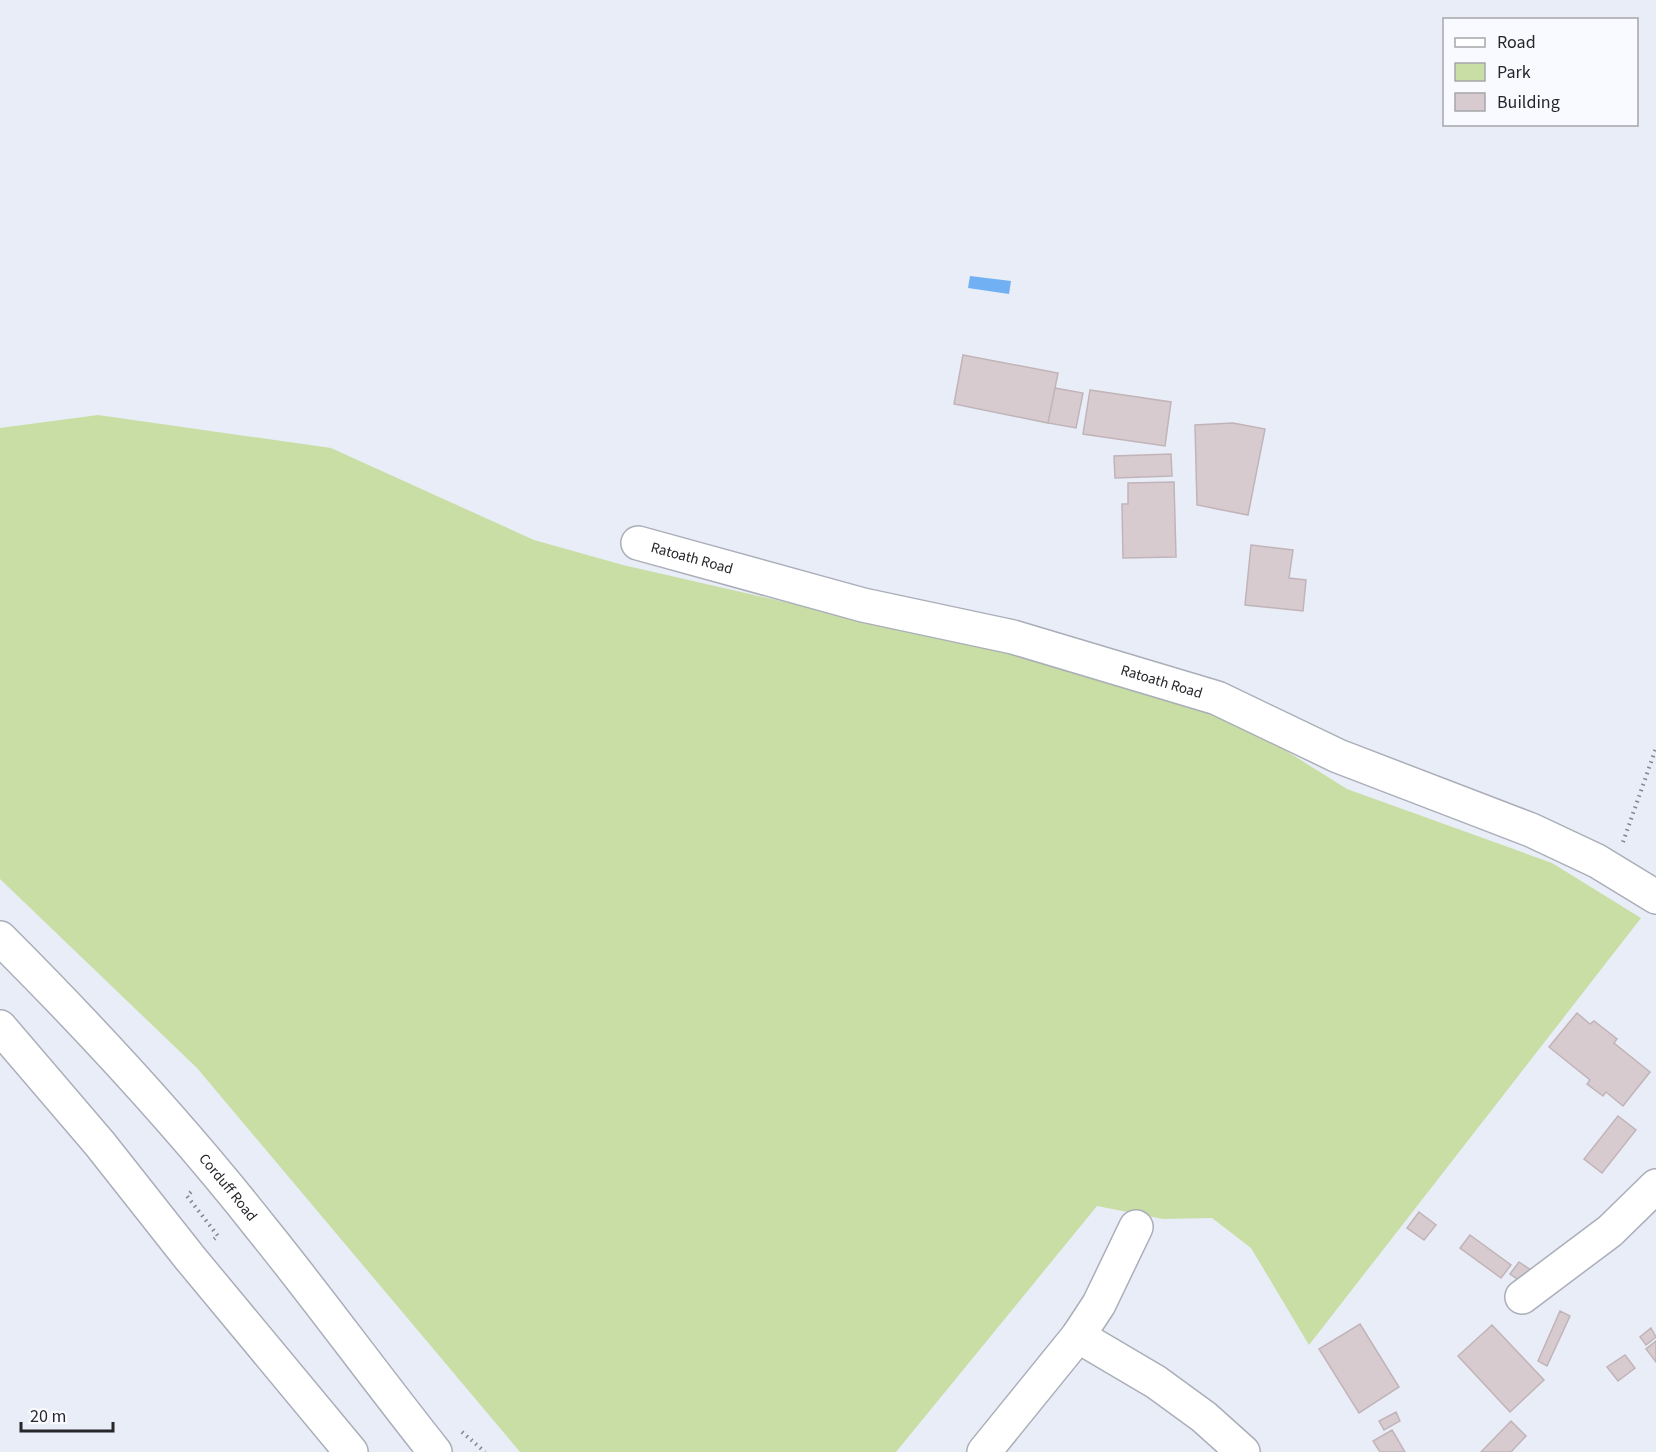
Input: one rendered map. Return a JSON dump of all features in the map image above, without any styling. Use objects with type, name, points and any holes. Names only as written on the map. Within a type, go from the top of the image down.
[{"type":"street","name":"Ratoath Road","points":[[638,543],[863,605],[1013,637],[1217,698],[1338,756],[1531,830],[1613,871],[1656,897]]},
{"type":"street","name":"Corduff Road","points":[[0,938],[123,1066],[216,1172],[432,1446]]},
{"type":"street","points":[[0,1027],[100,1144],[190,1258],[351,1452]]},
{"type":"street","points":[[1522,1297],[1610,1231],[1656,1186]]},
{"type":"street","points":[[984,1452],[1078,1336],[1099,1304],[1136,1227]]},
{"type":"street","points":[[1078,1336],[1156,1382],[1204,1417],[1243,1452]]},
{"type":"path","points":[[1613,871],[1656,748]]},
{"type":"path","points":[[190,1258],[218,1236],[187,1196],[216,1172]]},
{"type":"green space","points":[[98,415],[331,448],[534,540],[623,565],[1016,655],[1232,717],[1347,789],[1552,863],[1641,918],[1309,1345],[1251,1248],[1212,1218],[1163,1219],[1097,1206],[896,1452],[520,1452],[197,1068],[0,879],[0,428]]},
{"type":"water","points":[[970,276],[1011,281],[1009,294],[968,288]]},
{"type":"building","points":[[963,355],[1058,373],[1048,423],[954,404]]},
{"type":"building","points":[[1055,388],[1083,393],[1076,428],[1048,423]]},
{"type":"building","points":[[1090,390],[1171,402],[1165,446],[1083,434]]},
{"type":"building","points":[[1233,423],[1265,429],[1248,515],[1197,505],[1195,425]]},
{"type":"building","points":[[1171,454],[1172,476],[1115,478],[1114,456]]},
{"type":"building","points":[[1174,482],[1176,557],[1123,558],[1122,504],[1128,504],[1128,483]]},
{"type":"building","points":[[1251,545],[1293,550],[1289,578],[1306,580],[1303,611],[1245,605]]},
{"type":"building","points":[[1577,1013],[1590,1024],[1594,1021],[1617,1039],[1614,1043],[1650,1072],[1623,1106],[1606,1092],[1603,1096],[1587,1084],[1590,1080],[1549,1047]]},
{"type":"building","points":[[1618,1116],[1636,1130],[1602,1173],[1584,1159]]},
{"type":"building","points":[[1419,1212],[1436,1225],[1424,1240],[1407,1228]]},
{"type":"building","points":[[1470,1235],[1511,1265],[1501,1278],[1460,1248]]},
{"type":"building","points":[[1519,1262],[1531,1270],[1523,1283],[1510,1274]]},
{"type":"building","points":[[1560,1311],[1570,1316],[1547,1366],[1538,1361]]},
{"type":"building","points":[[1360,1324],[1399,1387],[1359,1413],[1319,1349]]},
{"type":"building","points":[[1492,1325],[1544,1380],[1510,1412],[1458,1356]]},
{"type":"building","points":[[1651,1328],[1656,1337],[1646,1345],[1640,1337]]},
{"type":"building","points":[[1656,1341],[1656,1362],[1646,1349]]},
{"type":"building","points":[[1625,1355],[1635,1368],[1618,1381],[1607,1367]]},
{"type":"building","points":[[1396,1412],[1400,1421],[1384,1430],[1379,1421]]},
{"type":"building","points":[[1511,1421],[1526,1436],[1511,1452],[1481,1452]]},
{"type":"building","points":[[1392,1430],[1405,1452],[1380,1452],[1373,1441]]}]
